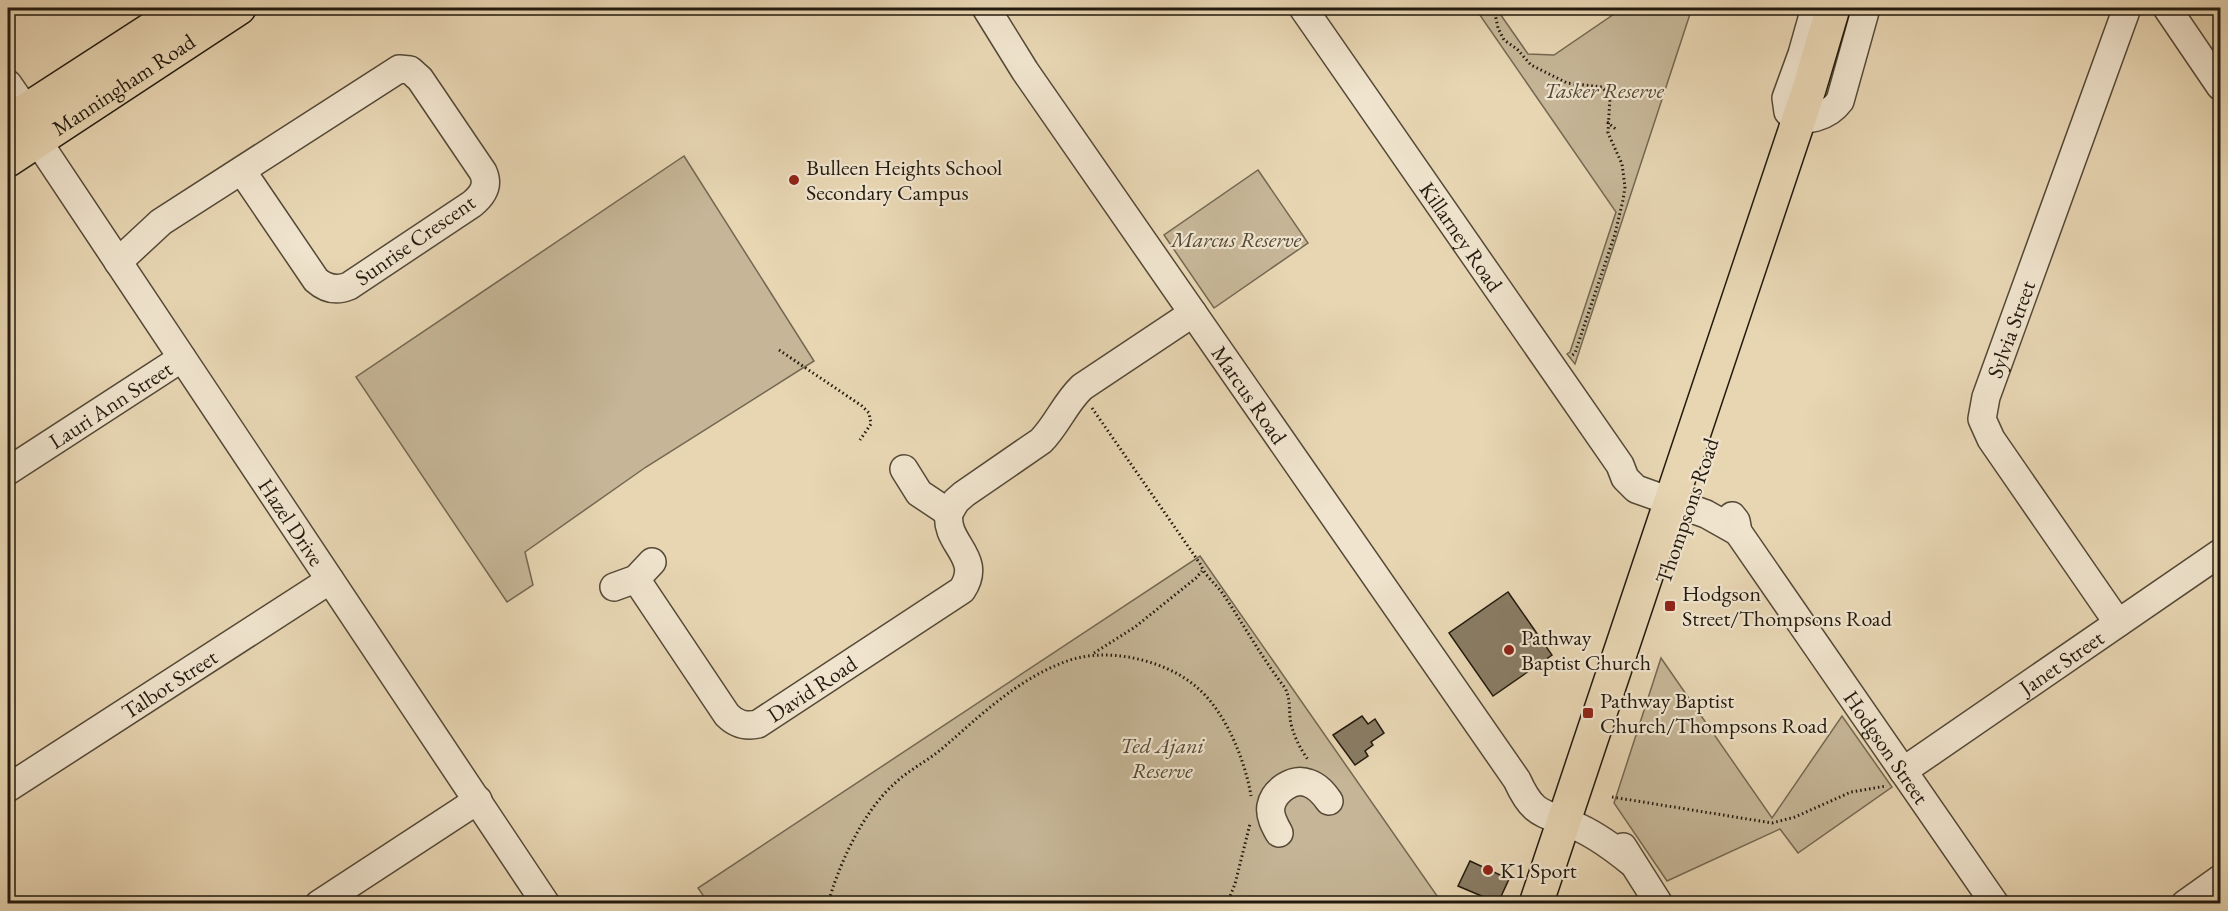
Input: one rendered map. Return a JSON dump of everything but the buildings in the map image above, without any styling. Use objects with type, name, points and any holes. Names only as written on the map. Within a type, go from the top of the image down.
[{"type":"main road","name":"Manningham Road","points":[[14,106],[184,8]]},
{"type":"main road","name":"Manningham Road","points":[[8,160],[239,8]]},
{"type":"main road","name":"Thompsons Road","points":[[1808,118],[1833,8]]},
{"type":"main road","name":"Thompsons Road","points":[[1554,903],[1682,499],[1808,118],[1840,45],[1850,8]]},
{"type":"main road","name":"Thompsons Road","points":[[1536,903],[1582,813]]},
{"type":"street","name":"Marcus Road","points":[[986,8],[1025,71],[1517,780],[1543,797],[1582,813],[1613,848],[1631,862],[1659,903]]},
{"type":"street","name":"Killarney Road","points":[[1303,8],[1620,465],[1625,478],[1636,489],[1682,499]]},
{"type":"street","points":[[1815,8],[1786,98],[1788,112],[1808,118],[1837,105],[1840,101],[1866,8]]},
{"type":"street","name":"Sylvia Street","points":[[2118,623],[1991,439],[1982,419],[1986,397],[2127,8]]},
{"type":"street","points":[[2167,8],[2220,86]]},
{"type":"street","name":"Sunrise Crescent","points":[[112,253],[392,72],[405,68],[420,79],[483,172],[486,185],[472,204],[350,286],[338,289],[322,285],[316,280],[242,171]]},
{"type":"street","name":"Hazel Drive","points":[[37,140],[546,903]]},
{"type":"street","points":[[904,469],[919,493],[949,513],[956,501],[964,494],[1041,441],[1071,398],[1082,387],[1193,312]]},
{"type":"street","name":"Lauri Ann Street","points":[[8,471],[182,358]]},
{"type":"street","name":"Hodgson Street","points":[[1682,499],[1720,505],[1736,521],[1738,532],[1897,777],[1995,903]]},
{"type":"street","name":"David Road","points":[[634,576],[722,709],[732,720],[750,726],[758,724],[962,590],[968,578],[968,561],[949,529],[949,513]]},
{"type":"street","name":"Janet Street","points":[[1897,777],[2220,553]]},
{"type":"street","name":"Talbot Street","points":[[8,788],[330,580]]},
{"type":"street","points":[[1279,834],[1270,808],[1275,796],[1285,786],[1296,782],[1307,782],[1321,790],[1329,801]]},
{"type":"street","points":[[319,903],[478,800]]},
{"type":"street","points":[[2185,903],[2220,879]]},
{"type":"path","points":[[1487,8],[1495,14],[1504,40],[1517,49],[1531,65],[1567,83],[1605,88],[1610,96],[1608,133],[1622,164],[1623,200],[1615,234],[1575,353]]},
{"type":"path","points":[[1607,122],[1617,130]]},
{"type":"path","points":[[778,350],[869,413],[871,424],[860,440]]},
{"type":"path","points":[[1090,405],[1201,565],[1202,571],[1223,594],[1287,693],[1291,725],[1303,752],[1312,763]]},
{"type":"path","points":[[828,903],[840,869],[858,834],[883,795],[910,770],[942,749],[967,725],[1005,695],[1069,660],[1092,654],[1135,627],[1202,571]]},
{"type":"path","points":[[1092,654],[1144,660],[1177,674],[1200,689],[1224,722],[1240,755],[1249,785],[1251,803]]},
{"type":"path","points":[[1582,813],[1772,823],[1795,817],[1851,792],[1897,777]]},
{"type":"path","points":[[1227,903],[1244,851],[1251,817]]},
{"type":"green space","name":"Tasker Reserve","points":[[1475,8],[1496,8],[1528,54],[1554,55],[1623,8],[1692,8],[1575,364],[1567,354],[1570,352],[1616,212]]},
{"type":"green space","points":[[684,156],[814,361],[646,467],[525,552],[533,585],[507,602],[356,377]]},
{"type":"green space","name":"Marcus Reserve","points":[[1258,170],[1308,243],[1214,308],[1164,235]]},
{"type":"green space","name":"Ted Ajani Reserve","points":[[1200,556],[1442,903],[709,904],[698,888]]},
{"type":"green space","points":[[1661,658],[1772,818],[1842,716],[1892,787],[1798,853],[1780,829],[1667,881],[1614,803]]},
{"type":"place","name":"Bulleen Heights School Secondary Campus","points":[[794,180]]},
{"type":"place","name":"Hodgson Street/Thompsons Road","points":[[1670,606]]},
{"type":"place","name":"Pathway Baptist Church","points":[[1509,650]]},
{"type":"place","name":"Pathway Baptist Church/Thompsons Road","points":[[1588,713]]},
{"type":"place","name":"K1 Sport","points":[[1488,870]]}]
